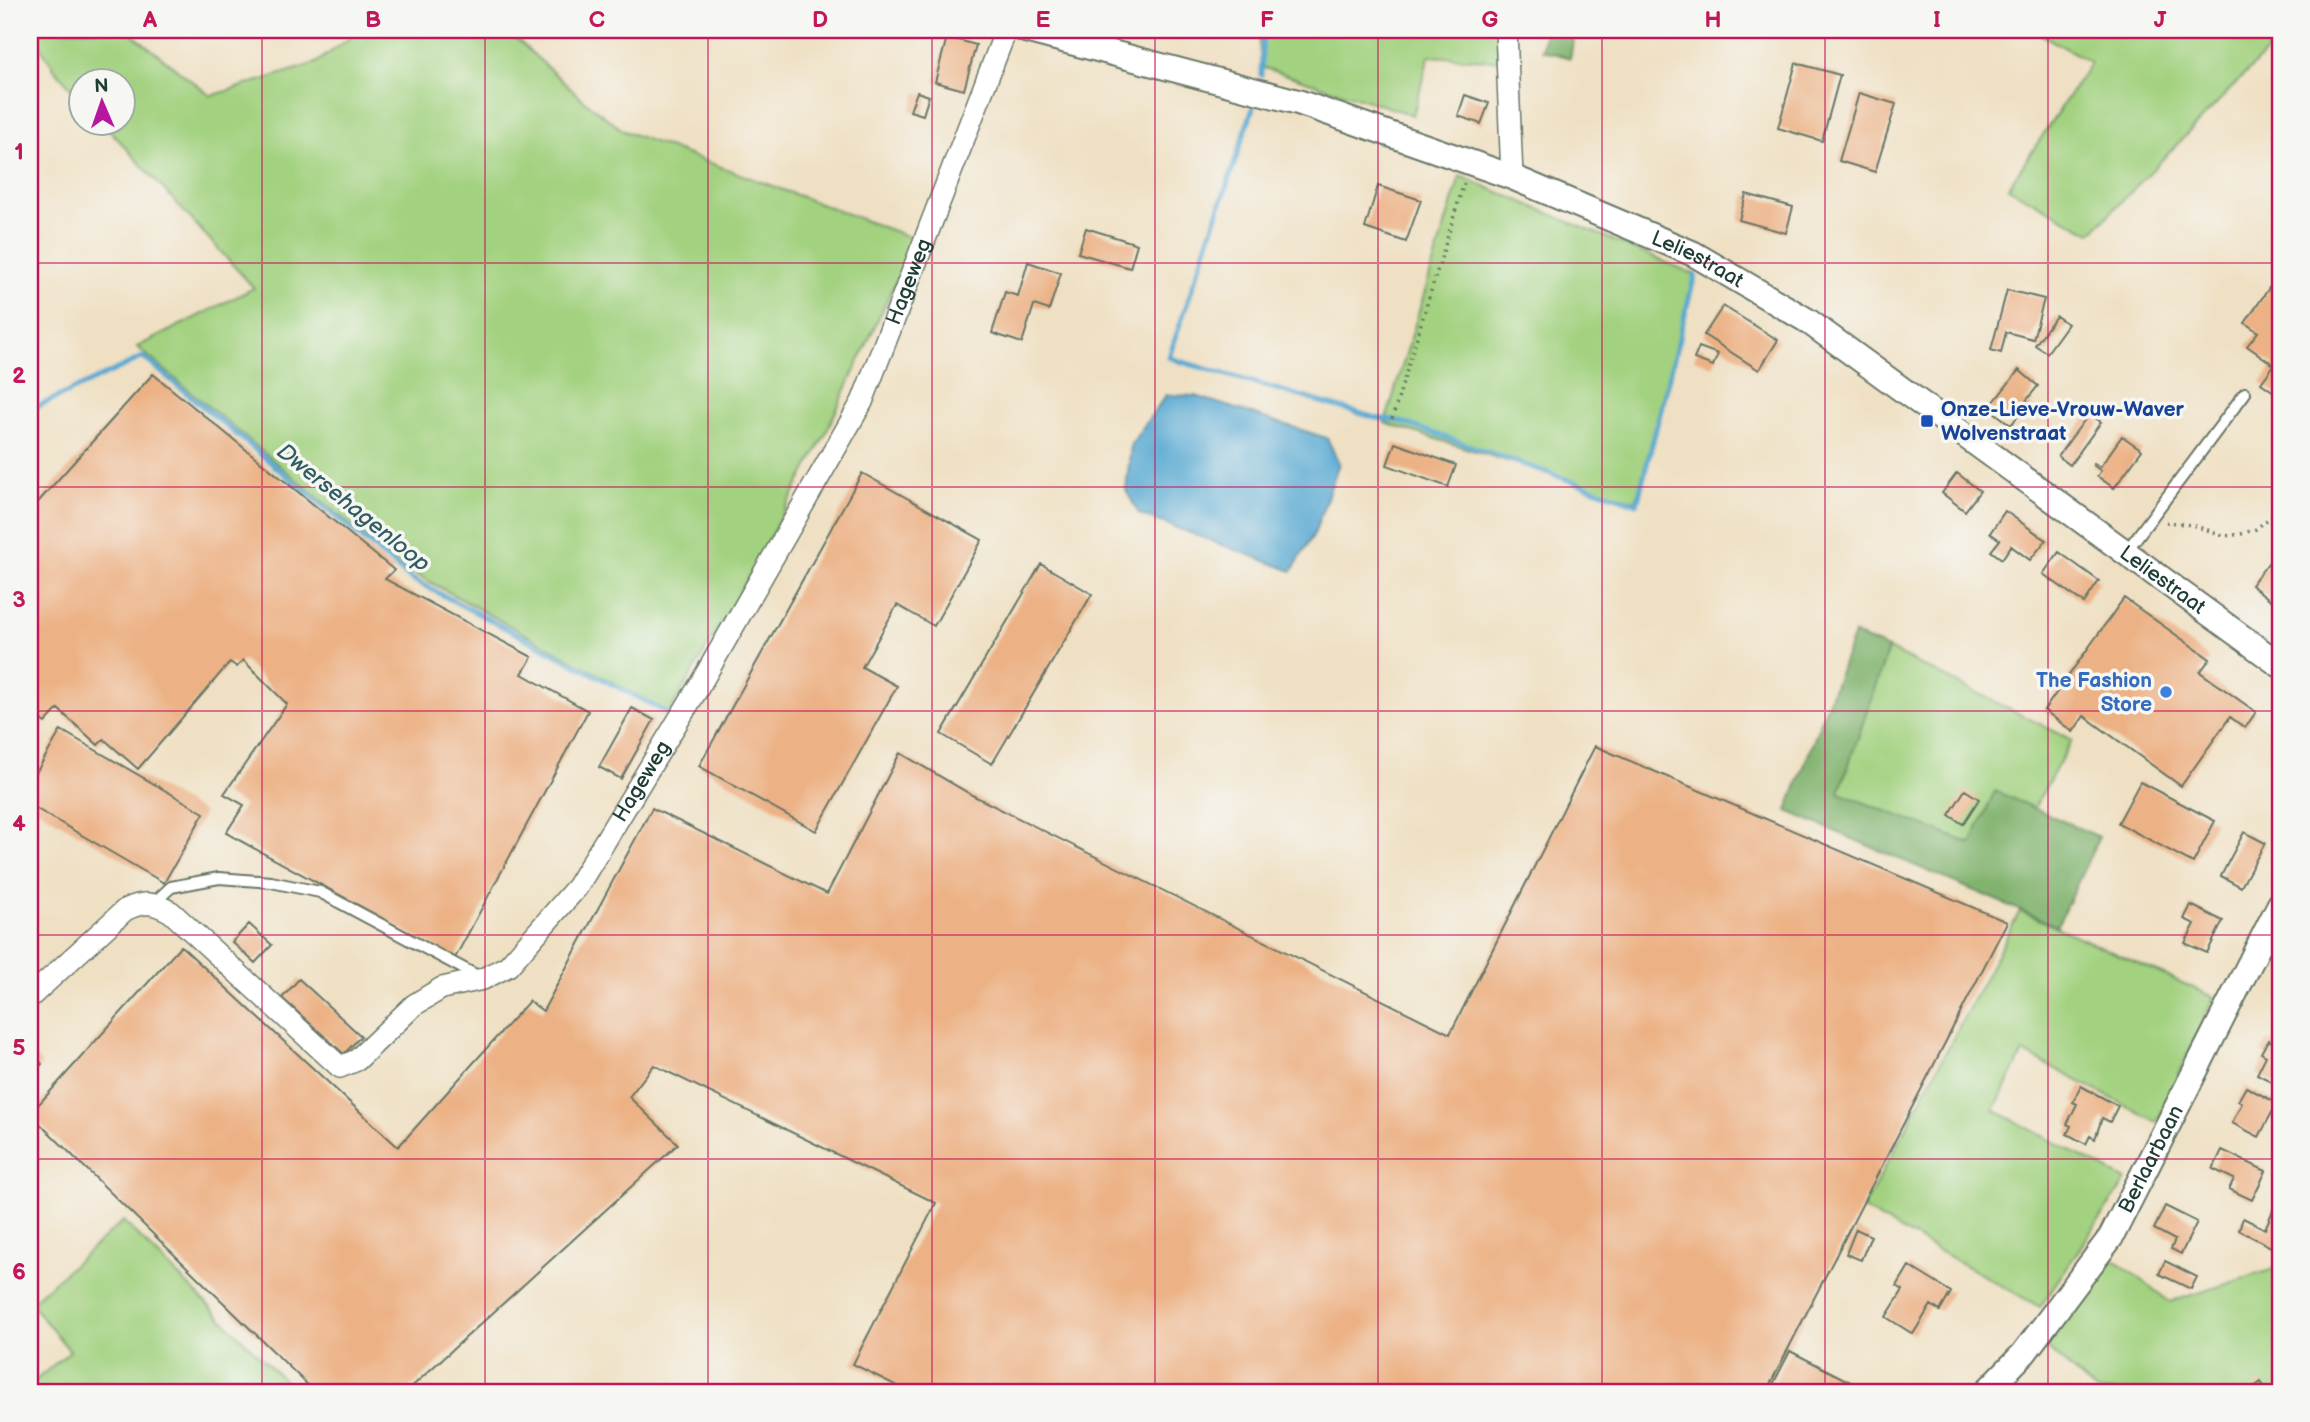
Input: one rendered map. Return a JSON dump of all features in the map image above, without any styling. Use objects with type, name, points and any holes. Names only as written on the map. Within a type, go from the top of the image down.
[{"type":"street","name":"Hageweg","points":[[153,903],[171,912],[340,1067],[357,1060],[423,1000],[442,989],[483,979],[508,966],[522,952],[577,887],[698,688],[862,402],[1006,30]]},
{"type":"street","name":"Leliestraat","points":[[1025,30],[1298,102],[1512,177],[1694,254],[1808,321],[2280,664]]},
{"type":"street","points":[[1506,30],[1512,177]]},
{"type":"street","points":[[30,997],[125,911],[140,903],[153,903]]},
{"type":"street","name":"Berlaarbaan","points":[[1986,1392],[2024,1353],[2111,1237],[2280,904]]},
{"type":"lane","points":[[2125,553],[2245,393]]},
{"type":"lane","points":[[153,903],[171,887],[219,878],[271,882],[320,892],[483,979]]},
{"type":"path","points":[[1392,419],[1471,162]]},
{"type":"path","points":[[2150,520],[2192,525],[2226,536],[2256,529],[2280,509]]},
{"type":"green space","points":[[30,30],[127,30],[211,96],[316,63],[360,30],[507,30],[583,100],[624,131],[915,239],[824,437],[753,569],[669,713],[399,565],[137,347],[254,288],[115,136],[136,136],[136,66],[66,66],[66,82]]},
{"type":"green space","points":[[1258,30],[1502,30],[1503,61],[1429,56],[1413,115],[1261,67]]},
{"type":"green space","points":[[1545,30],[1575,30],[1570,58],[1542,50]]},
{"type":"green space","points":[[2033,30],[2280,30],[2280,38],[2091,233],[2008,188],[2091,62]]},
{"type":"green space","points":[[1460,176],[1694,274],[1636,501],[1385,423]]},
{"type":"green space","points":[[1854,634],[1888,649],[1839,793],[1971,844],[1995,791],[2099,837],[2057,926],[1787,811]]},
{"type":"green space","points":[[1888,649],[2072,740],[2034,808],[1995,792],[1971,844],[1838,793]]},
{"type":"green space","points":[[2020,911],[2214,997],[2157,1122],[2023,1052],[1994,1110],[2126,1180],[2040,1307],[1863,1209]]},
{"type":"green space","points":[[123,1221],[296,1392],[30,1392],[30,1385],[70,1351],[30,1303]]},
{"type":"green space","points":[[2112,1258],[2170,1302],[2280,1267],[2280,1392],[2097,1392],[2046,1347]]},
{"type":"water","points":[[1166,395],[1196,396],[1327,438],[1339,463],[1315,532],[1292,571],[1139,514],[1126,490],[1131,444]]},
{"type":"building","points":[[947,37],[976,45],[964,90],[935,82]]},
{"type":"building","points":[[1796,63],[1840,75],[1822,141],[1778,128]]},
{"type":"building","points":[[917,92],[929,96],[923,115],[910,111]]},
{"type":"building","points":[[1859,93],[1896,104],[1875,172],[1839,161]]},
{"type":"building","points":[[1465,95],[1489,103],[1481,124],[1458,116]]},
{"type":"building","points":[[1378,186],[1421,200],[1406,242],[1365,228]]},
{"type":"building","points":[[1746,194],[1793,207],[1786,233],[1739,220]]},
{"type":"building","points":[[1086,228],[1137,244],[1130,268],[1078,253]]},
{"type":"building","points":[[1028,262],[1061,273],[1049,310],[1034,305],[1022,343],[992,333],[1005,292],[1018,296]]},
{"type":"building","points":[[2280,272],[2280,396],[2261,383],[2274,365],[2247,346],[2258,332],[2245,323]]},
{"type":"building","points":[[2007,290],[2044,299],[2033,339],[2006,332],[2001,353],[1991,350]]},
{"type":"building","points":[[1723,306],[1778,340],[1759,370],[1704,335]]},
{"type":"building","points":[[2056,316],[2068,324],[2047,353],[2035,345]]},
{"type":"building","points":[[1699,347],[1718,354],[1713,366],[1694,359]]},
{"type":"building","points":[[2019,370],[2038,386],[2025,402],[2032,407],[2025,416],[2020,413],[2011,425],[1989,408]]},
{"type":"building","points":[[153,374],[394,570],[385,579],[532,657],[522,674],[588,711],[455,958],[226,833],[244,805],[224,794],[287,704],[243,660],[237,667],[230,662],[138,769],[104,739],[98,745],[58,709],[45,723],[30,711],[30,511]]},
{"type":"building","points":[[2089,414],[2101,422],[2070,465],[2058,456]]},
{"type":"building","points":[[2122,436],[2142,450],[2114,488],[2097,476],[2101,471],[2093,465],[2094,463],[2100,467]]},
{"type":"building","points":[[1395,443],[1456,465],[1448,487],[1387,465]]},
{"type":"building","points":[[862,473],[982,540],[934,626],[897,605],[862,667],[897,686],[816,831],[699,766]]},
{"type":"building","points":[[1957,473],[1980,491],[1965,511],[1942,493]]},
{"type":"building","points":[[2005,511],[2046,540],[2030,560],[2011,546],[2002,559],[1991,551],[2000,540],[1990,533]]},
{"type":"building","points":[[2280,548],[2280,607],[2251,585]]},
{"type":"building","points":[[2059,552],[2099,581],[2084,603],[2043,574]]},
{"type":"building","points":[[1041,564],[1092,594],[992,764],[941,734]]},
{"type":"building","points":[[2124,598],[2210,659],[2200,672],[2256,712],[2245,728],[2230,717],[2181,786],[2084,716],[2073,732],[2044,710]]},
{"type":"building","points":[[632,708],[654,720],[621,779],[599,767]]},
{"type":"building","points":[[61,730],[204,813],[164,883],[30,805],[30,783]]},
{"type":"building","points":[[1595,746],[2007,922],[1766,1392],[909,1392],[853,1364],[936,1203],[654,1065],[629,1097],[678,1144],[406,1392],[315,1392],[30,1114],[181,946],[398,1147],[529,1001],[543,1011],[652,808],[827,894],[900,753],[972,795],[1450,1034]]},
{"type":"building","points":[[2140,782],[2215,821],[2193,863],[2118,823]]},
{"type":"building","points":[[1965,790],[1979,799],[1963,824],[1949,815]]},
{"type":"building","points":[[2244,832],[2265,843],[2241,887],[2221,876]]},
{"type":"building","points":[[2191,905],[2223,921],[2207,953],[2185,943],[2195,924],[2184,919]]},
{"type":"building","points":[[249,924],[272,945],[255,963],[232,942]]},
{"type":"building","points":[[299,979],[361,1036],[344,1054],[282,998]]},
{"type":"building","points":[[2268,1040],[2280,1046],[2280,1086],[2257,1074],[2266,1056],[2261,1053]]},
{"type":"building","points":[[30,1051],[42,1064],[30,1076]]},
{"type":"building","points":[[2081,1086],[2118,1106],[2110,1122],[2102,1118],[2095,1139],[2090,1136],[2086,1144],[2067,1134],[2071,1126],[2067,1124],[2077,1104],[2073,1102]]},
{"type":"building","points":[[2246,1087],[2277,1103],[2259,1137],[2232,1123],[2242,1103],[2238,1101]]},
{"type":"building","points":[[2222,1150],[2266,1171],[2252,1200],[2229,1189],[2234,1179],[2213,1169]]},
{"type":"building","points":[[2280,1194],[2280,1252],[2239,1230],[2243,1218],[2265,1229]]},
{"type":"building","points":[[2165,1206],[2197,1222],[2181,1254],[2171,1249],[2175,1240],[2154,1229]]},
{"type":"building","points":[[1856,1229],[1871,1236],[1861,1260],[1846,1254]]},
{"type":"building","points":[[2165,1261],[2197,1277],[2191,1289],[2159,1274]]},
{"type":"building","points":[[1909,1266],[1951,1292],[1940,1311],[1931,1305],[1913,1334],[1886,1317],[1903,1290],[1897,1286]]},
{"type":"building","points":[[1790,1351],[1856,1385],[1852,1392],[1769,1392]]},
{"type":"building","points":[[2261,1382],[2268,1392],[2256,1392],[2253,1388]]},
{"type":"waterway","points":[[1261,75],[1263,30]]},
{"type":"waterway","points":[[1254,105],[1169,357],[1179,361],[1376,418],[1399,421],[1637,504],[1695,275]]},
{"type":"waterway","name":"Dwersehagenloop","points":[[30,410],[143,357],[410,578],[671,715]]},
{"type":"place","name":"Onze-Lieve-Vrouw-Waver Wolvenstraat","points":[[1927,421]]},
{"type":"place","name":"The Fashion Store","points":[[2166,692]]}]
